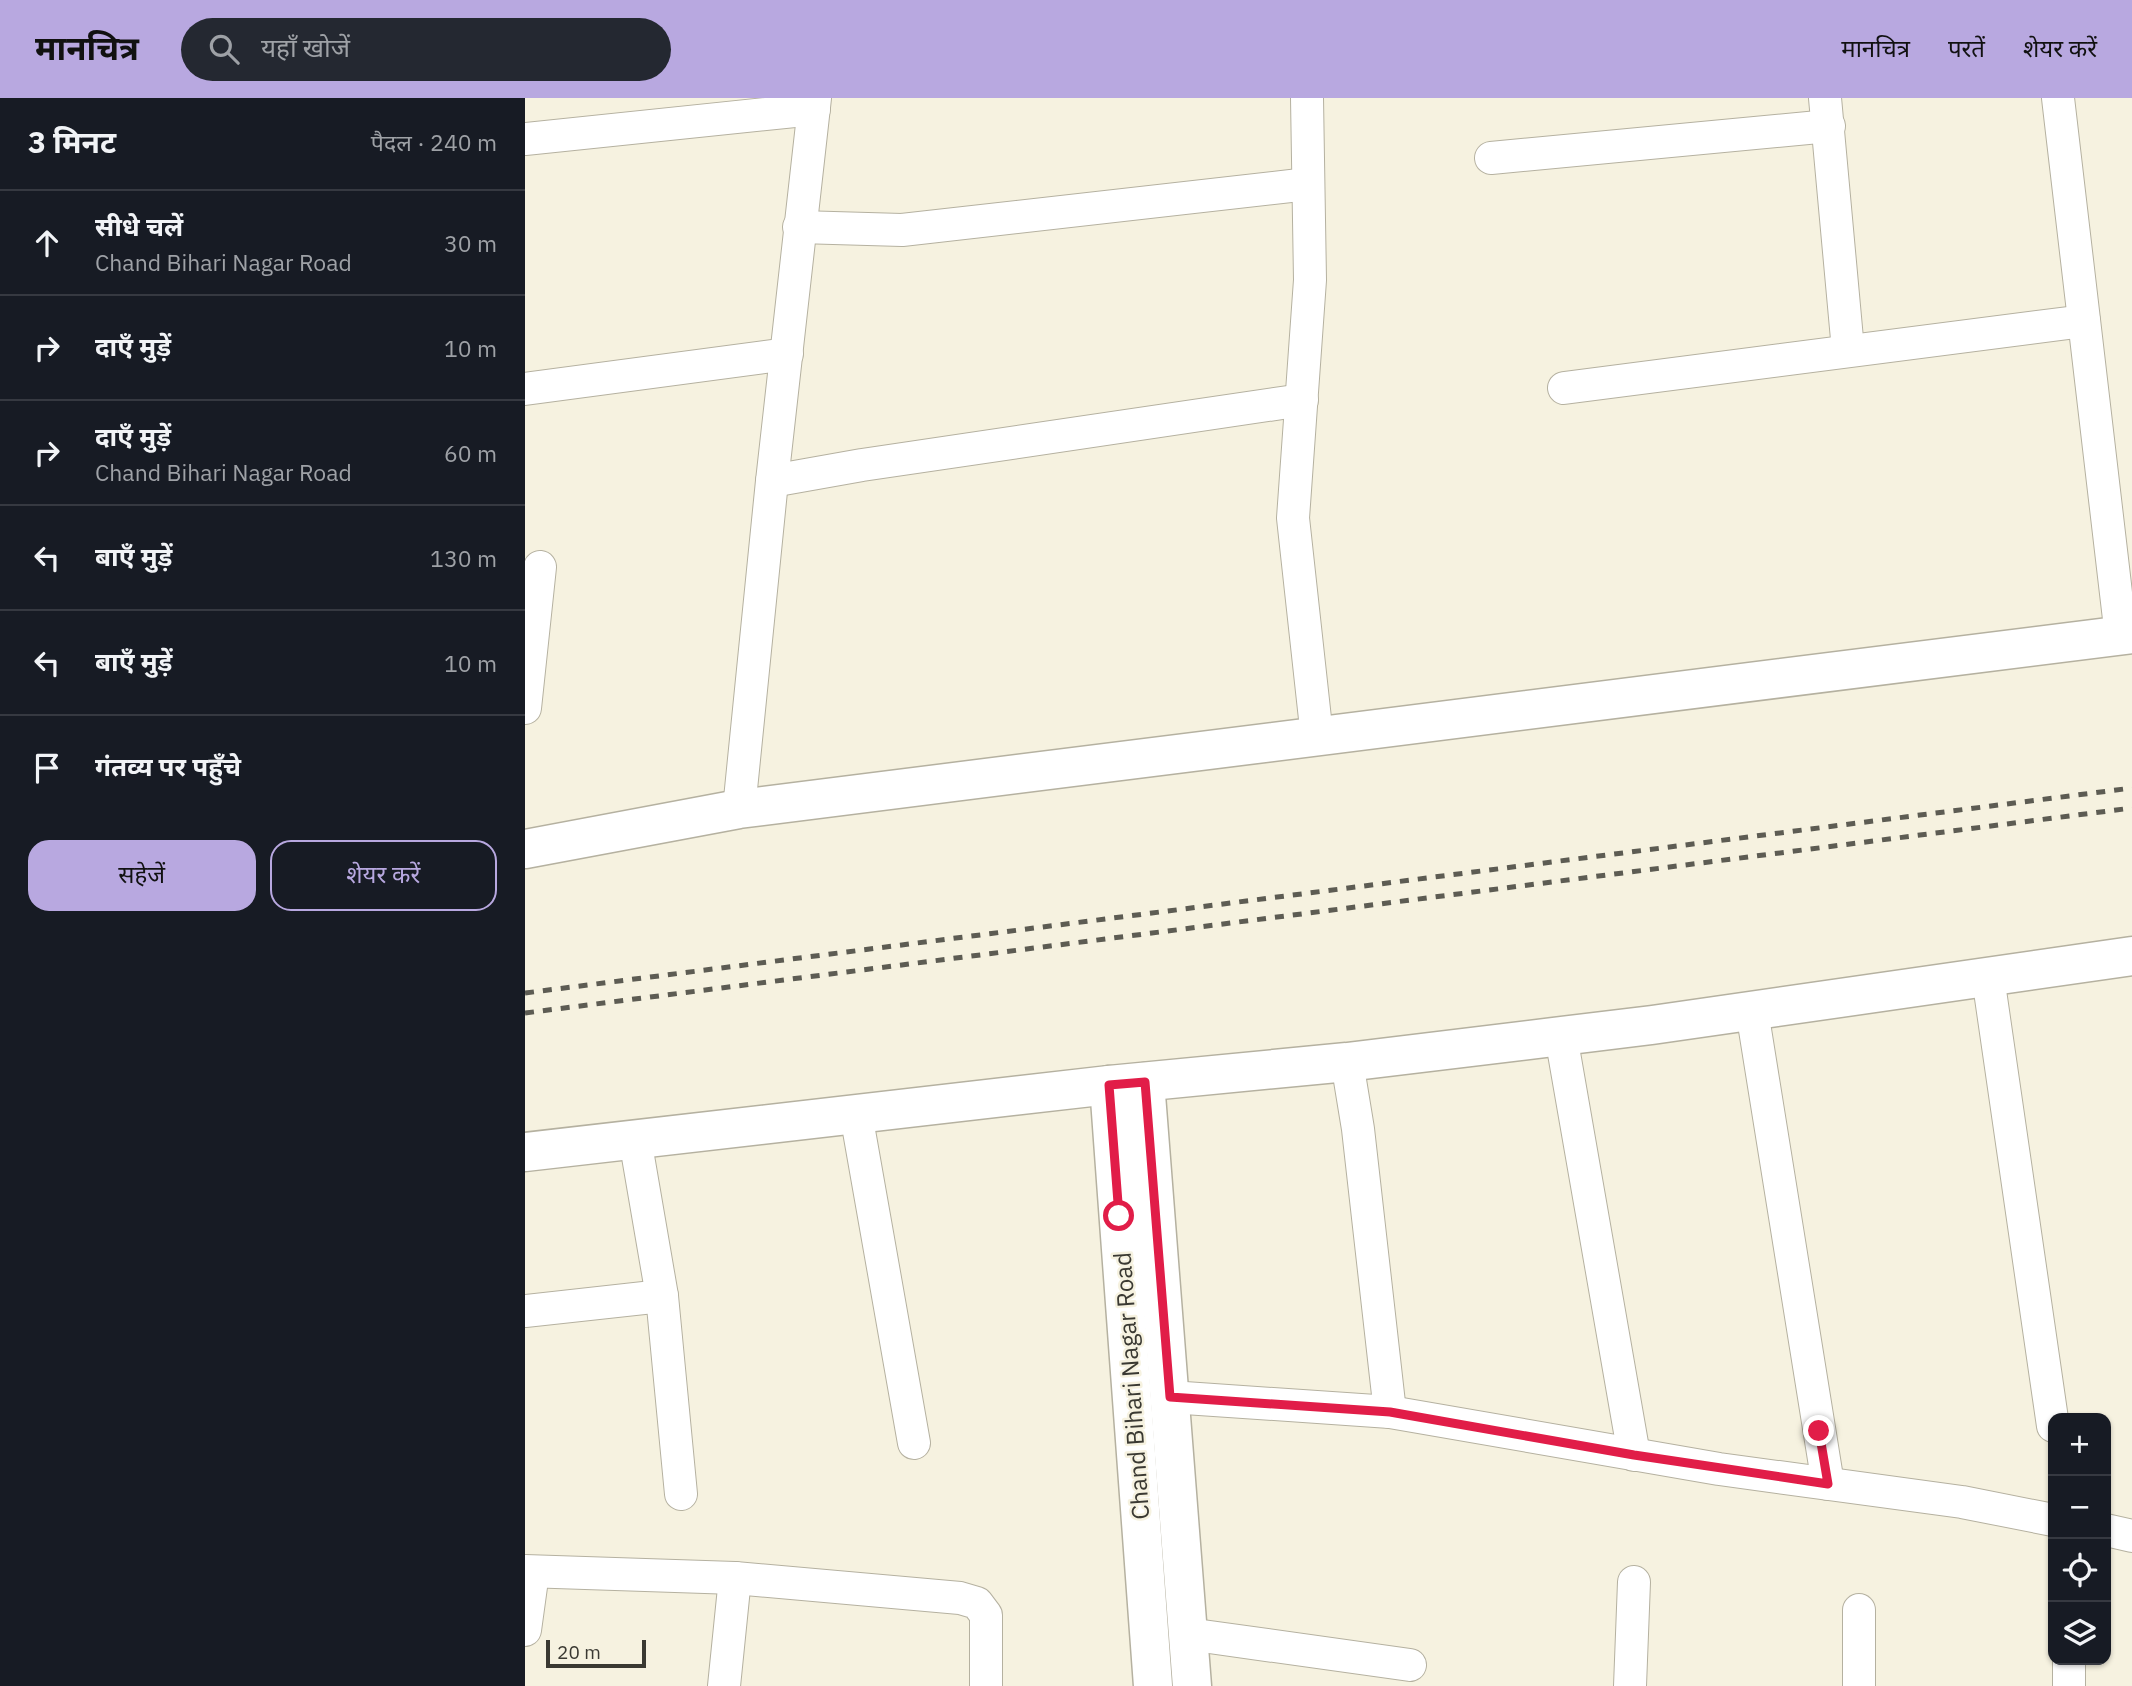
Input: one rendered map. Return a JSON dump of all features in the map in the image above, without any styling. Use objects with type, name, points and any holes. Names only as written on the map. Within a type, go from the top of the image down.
[{"type":"street","points":[[1307,98],[1310,280],[1293,518],[1317,737]]},
{"type":"street","points":[[525,849],[739,809],[2126,635],[2084,321],[2058,98]]},
{"type":"street","points":[[525,139],[815,104],[772,481],[739,809]]},
{"type":"street","points":[[1492,158],[1827,112],[1848,351]]},
{"type":"street","points":[[800,228],[902,230],[1308,184]]},
{"type":"street","points":[[1564,388],[2084,321]]},
{"type":"street","points":[[525,389],[786,354]]},
{"type":"street","points":[[772,481],[862,465],[1302,400]]},
{"type":"street","points":[[525,708],[540,567]]},
{"type":"street","points":[[525,1152],[1561,1036],[2132,956]]},
{"type":"street","points":[[1988,977],[2051,1413]]},
{"type":"street","points":[[1752,1011],[1828,1484]]},
{"type":"street","points":[[1561,1036],[1634,1455]]},
{"type":"street","points":[[1347,1062],[1358,1129],[1390,1412]]},
{"type":"street","name":"Chand Bihari Nagar Road","points":[[1127,1084],[1170,1397],[1192,1686]]},
{"type":"street","name":"Chand Bihari Nagar Road","points":[[1127,1084],[1153,1686]]},
{"type":"street","points":[[856,1114],[914,1443]]},
{"type":"street","points":[[635,1139],[662,1296],[681,1494]]},
{"type":"street","points":[[525,1311],[662,1296]]},
{"type":"street","points":[[1170,1397],[1390,1412],[1634,1455],[1962,1502],[2048,1519]]},
{"type":"street","points":[[2111,1531],[2132,1536]]},
{"type":"street","points":[[525,1630],[529,1571],[735,1578],[960,1598],[977,1603],[986,1615],[986,1686]]},
{"type":"street","points":[[724,1686],[735,1578]]},
{"type":"street","points":[[1630,1686],[1634,1582]]},
{"type":"street","points":[[1859,1610],[1859,1686]]},
{"type":"street","points":[[1188,1634],[1410,1665]]},
{"type":"street","points":[[2069,1665],[2069,1686]]},
{"type":"railway","points":[[525,993],[2132,788]]},
{"type":"railway","points":[[525,1013],[2132,808]]},
{"type":"route","points":[[1119,1216],[1109,1085],[1145,1082],[1170,1397],[1390,1412],[1719,1469],[1828,1484],[1819,1431]]}]
